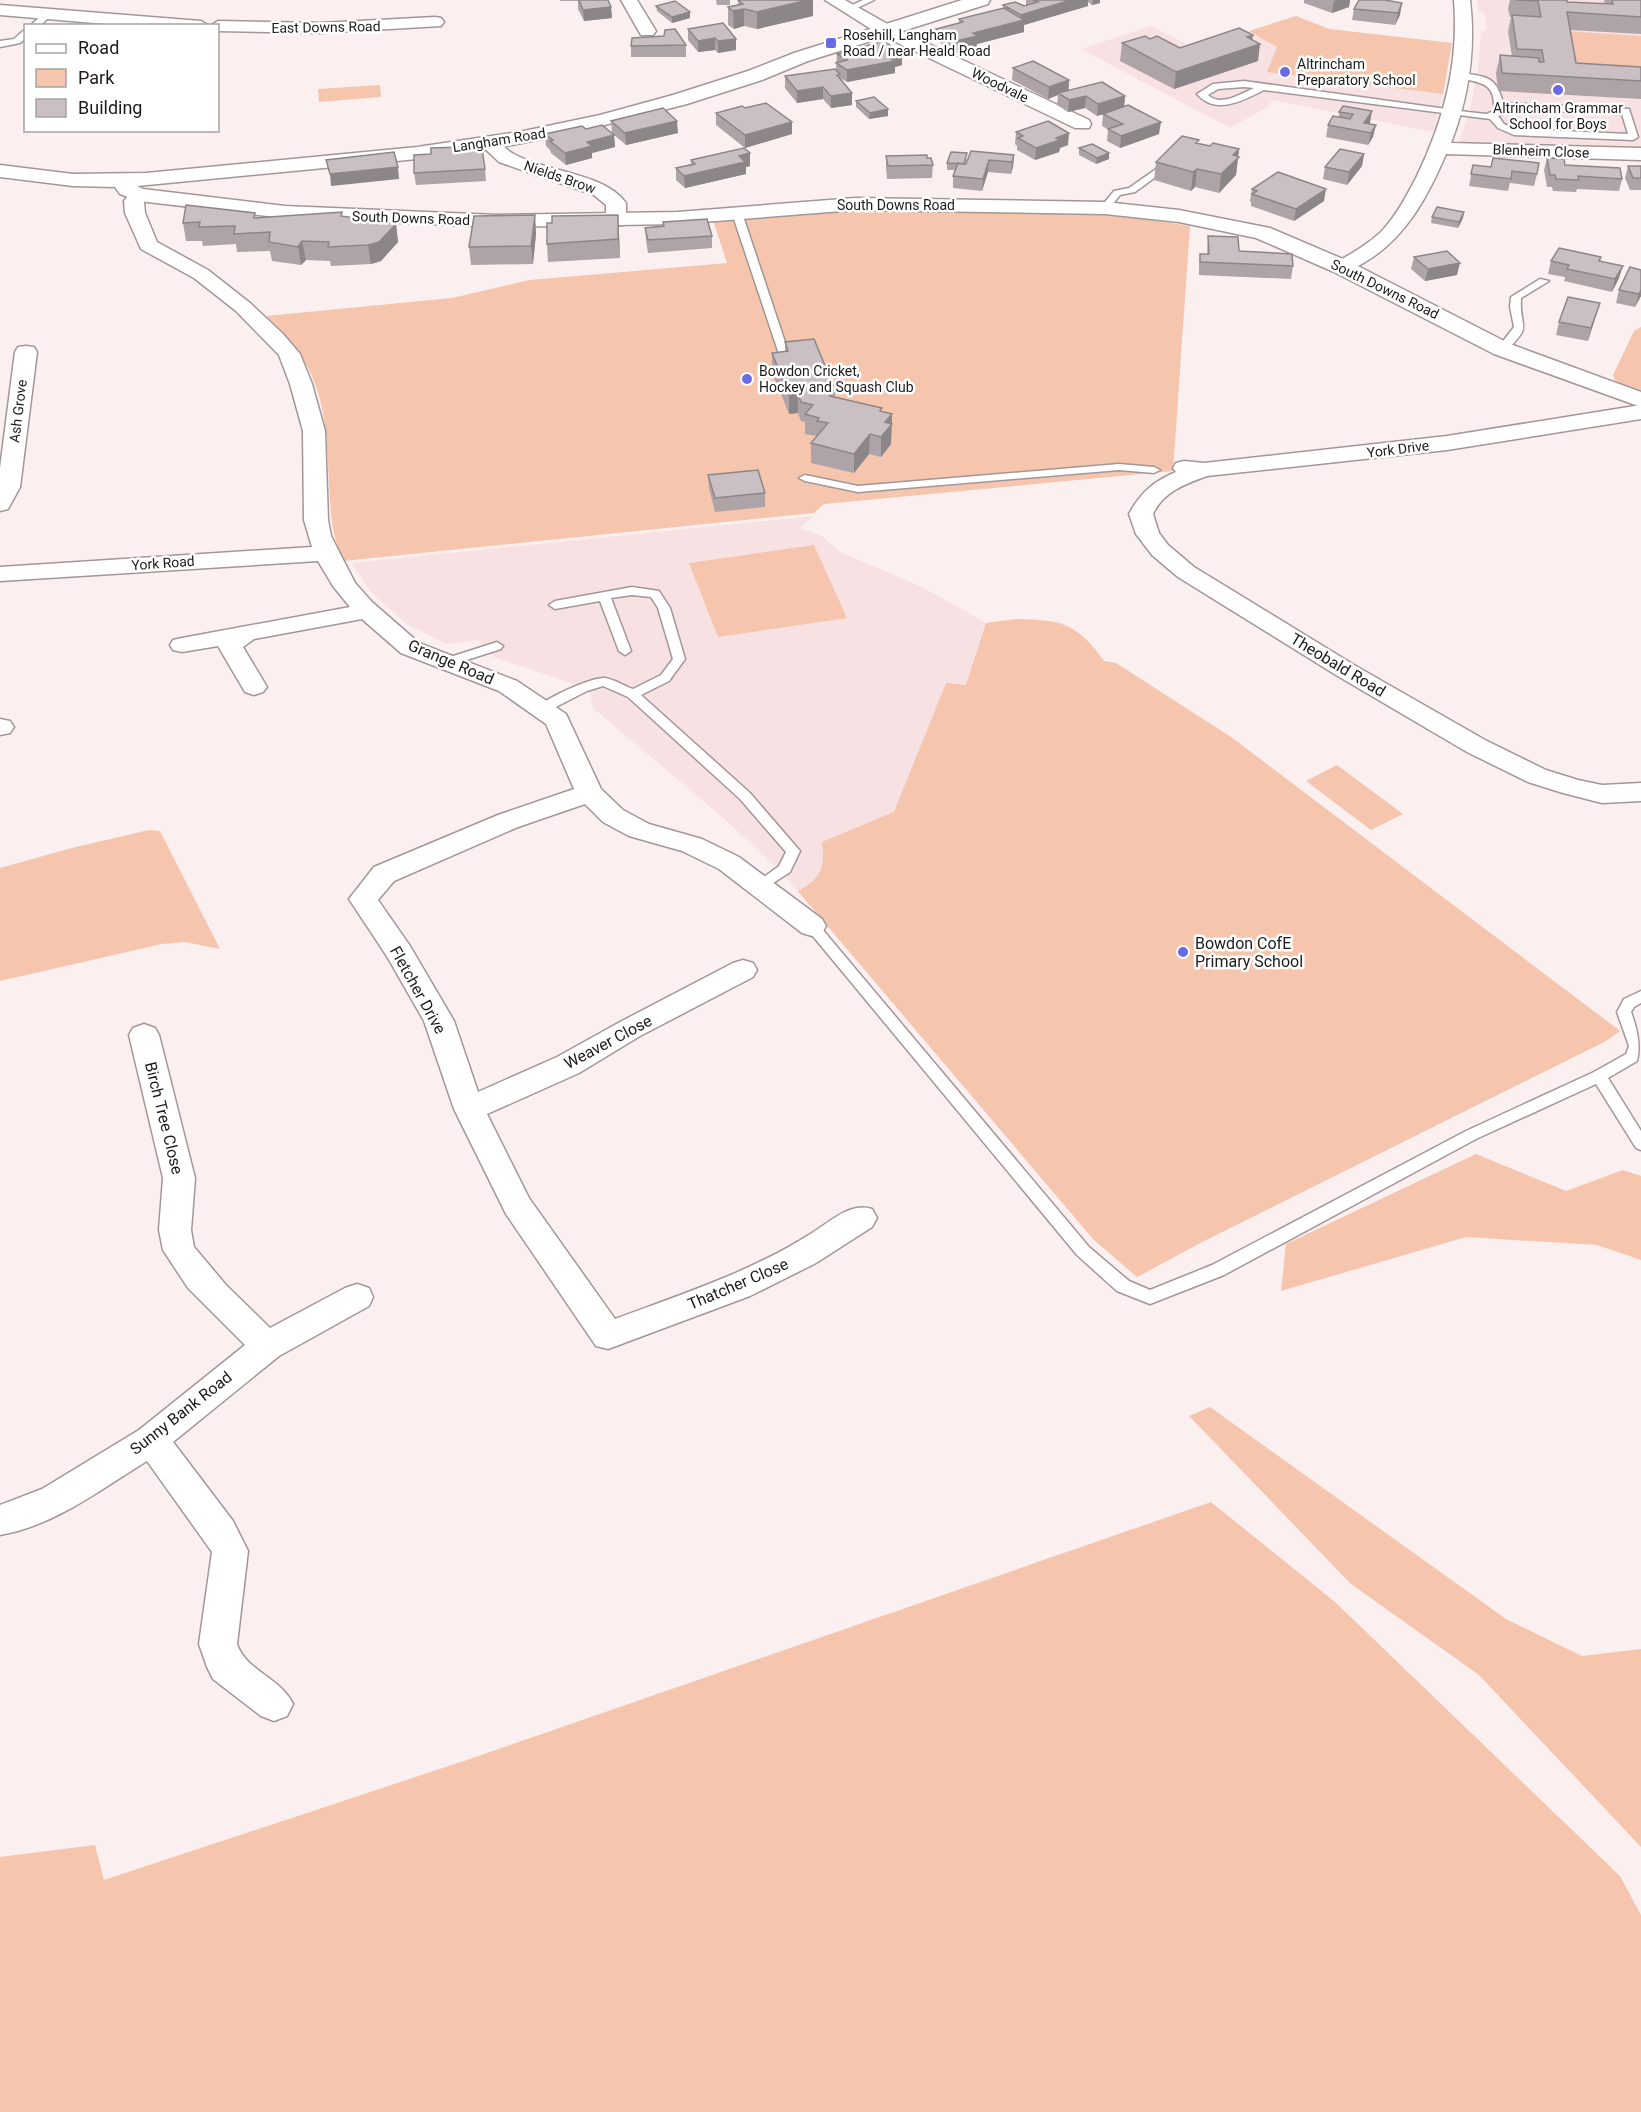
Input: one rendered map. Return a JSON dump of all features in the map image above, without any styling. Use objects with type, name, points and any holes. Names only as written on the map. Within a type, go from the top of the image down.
[{"type":"main road","name":"Langham Road","points":[[0,171],[130,188],[257,170],[489,144],[577,127],[659,106],[981,0]]},
{"type":"main road","name":"South Downs Road","points":[[130,188],[285,212],[497,221],[616,221],[855,204],[1105,208],[1179,216],[1262,233],[1341,267],[1502,349],[1641,400]]},
{"type":"street","points":[[628,0],[647,31]]},
{"type":"street","name":"Woodvale","points":[[833,0],[885,30],[1082,124]]},
{"type":"street","points":[[1341,267],[1365,255],[1382,241],[1410,208],[1441,148],[1462,76],[1466,29],[1462,0],[1448,0]]},
{"type":"street","points":[[0,10],[176,24]]},
{"type":"street","name":"East Downs Road","points":[[219,27],[321,28],[435,22]]},
{"type":"street","name":"Nields Brow","points":[[489,144],[506,158],[601,191],[616,203],[616,221]]},
{"type":"street","name":"Blenheim Close","points":[[1441,148],[1641,154]]},
{"type":"street","name":"Grange Road","points":[[130,188],[135,213],[148,244],[201,274],[243,307],[276,338],[289,354],[301,384],[314,431],[316,520],[326,553],[345,586],[368,611],[410,648],[508,686],[557,720],[589,793],[613,816],[639,830],[692,845],[729,863],[812,926]]},
{"type":"street","name":"Ash Grove","points":[[0,504],[9,487],[26,352]]},
{"type":"street","name":"York Drive","points":[[1154,470],[1184,468],[1204,470],[1447,443],[1641,412]]},
{"type":"street","name":"Theobald Road","points":[[1204,470],[1170,483],[1152,494],[1141,514],[1148,534],[1160,550],[1186,572],[1345,670],[1476,746],[1537,776],[1602,794],[1641,792]]},
{"type":"street","name":"York Road","points":[[0,574],[326,553]]},
{"type":"street","points":[[183,645],[245,635],[296,622],[368,611]]},
{"type":"street","points":[[245,635],[230,644],[231,650],[254,687]]},
{"type":"street","name":"Fletcher Drive","points":[[589,793],[508,821],[384,874],[363,899],[400,953],[439,1021],[469,1109],[517,1205],[608,1336]]},
{"type":"street","name":"Weaver Close","points":[[469,1109],[568,1065],[630,1029],[743,970]]},
{"type":"street","name":"Birch Tree Close","points":[[144,1035],[179,1178],[180,1194],[174,1220],[176,1241],[185,1262],[267,1346]]},
{"type":"street","name":"Thatcher Close","points":[[608,1336],[738,1287],[805,1254],[861,1218]]},
{"type":"street","name":"Sunny Bank Road","points":[[0,1520],[12,1518],[55,1500],[152,1440],[267,1346],[357,1297]]},
{"type":"street","points":[[152,1440],[220,1532],[230,1551],[218,1644],[226,1667],[274,1704]]},
{"type":"lane","points":[[848,9],[870,0]]},
{"type":"lane","points":[[0,44],[17,41],[24,35]]},
{"type":"lane","points":[[1261,88],[1222,103],[1211,102],[1202,94],[1216,86],[1232,84],[1487,117],[1498,113],[1500,106],[1493,84],[1486,80],[1462,76]]},
{"type":"lane","points":[[1492,115],[1502,126],[1514,132],[1634,137],[1626,111],[1500,106]]},
{"type":"lane","points":[[1105,208],[1117,193],[1132,190],[1169,163]]},
{"type":"lane","points":[[737,213],[783,351]]},
{"type":"lane","points":[[1502,349],[1519,333],[1521,326],[1514,308],[1516,297],[1544,281]]},
{"type":"lane","points":[[805,477],[858,489],[1119,467],[1154,470]]},
{"type":"lane","points":[[555,605],[632,591],[655,594],[664,608],[679,659],[665,678],[633,694]]},
{"type":"lane","points":[[604,596],[625,651]]},
{"type":"lane","points":[[448,662],[497,646]]},
{"type":"lane","points":[[541,709],[583,688],[604,682],[633,694],[745,796],[794,851],[785,869],[759,886]]},
{"type":"lane","points":[[812,926],[1083,1251],[1123,1286],[1150,1297],[1218,1270],[1470,1135],[1599,1076],[1632,1057],[1636,1046],[1624,1011],[1629,1003],[1641,996]]},
{"type":"lane","points":[[1599,1076],[1641,1144]]},
{"type":"shaded area","name":"Altrincham Grammar School for Boys","points":[[1477,0],[1641,0],[1641,152],[1459,142],[1470,110],[1478,70],[1481,32],[1487,30],[1484,13],[1478,11]]},
{"type":"shaded area","name":"Altrincham Preparatory School","points":[[1296,16],[1329,29],[1452,43],[1443,94],[1433,132],[1273,100],[1266,108],[1230,128],[1081,49],[1151,26],[1196,49]]},
{"type":"shaded area","name":"Bowdon CofE Primary School","points":[[814,516],[800,528],[822,536],[840,552],[922,587],[986,623],[1025,619],[1061,622],[1072,628],[1096,650],[1104,661],[1116,663],[1231,737],[1620,1031],[1606,1041],[1204,1241],[1137,1277],[1093,1239],[781,872],[728,822],[593,708],[590,692],[574,684],[494,657],[478,640],[446,644],[407,624],[371,592],[351,563]]},
{"type":"green space","points":[[1296,16],[1329,29],[1452,43],[1443,94],[1267,72],[1277,47],[1249,31]]},
{"type":"green space","points":[[1566,31],[1641,36],[1641,83],[1575,79]]},
{"type":"green space","points":[[380,85],[381,97],[319,102],[318,89]]},
{"type":"green space","name":"Bowdon Cricket, Hockey and Squash Club","points":[[871,210],[1071,213],[1190,226],[1173,471],[824,504],[814,513],[343,561],[332,521],[326,431],[317,390],[310,371],[299,353],[285,334],[266,316],[452,298],[530,280],[727,263],[713,220],[805,212]]},
{"type":"green space","points":[[1641,327],[1641,394],[1616,383],[1613,375],[1634,331]]},
{"type":"green space","points":[[814,545],[847,618],[718,637],[689,563]]},
{"type":"green space","name":"Bowdon CofE Primary School","points":[[1016,619],[1056,623],[1076,631],[1104,661],[1116,663],[1231,737],[1620,1031],[1606,1041],[1204,1241],[1137,1277],[1093,1239],[798,891],[812,882],[820,871],[823,859],[822,842],[894,812],[946,683],[966,685],[986,623]]},
{"type":"green space","points":[[1337,765],[1403,814],[1371,830],[1306,781]]},
{"type":"green space","points":[[149,830],[160,831],[220,949],[185,942],[162,944],[0,981],[0,868]]},
{"type":"green space","points":[[1476,1154],[1566,1191],[1623,1170],[1641,1176],[1641,1260],[1597,1245],[1466,1237],[1281,1291],[1286,1244]]},
{"type":"green space","points":[[1210,1407],[1506,1619],[1582,1656],[1641,1649],[1641,1847],[1479,1675],[1351,1584],[1189,1416]]},
{"type":"green space","points":[[1211,1502],[1335,1602],[1620,1876],[1641,1915],[1641,2112],[0,2112],[0,1857],[95,1845],[104,1880],[467,1760]]},
{"type":"building","points":[[579,0],[608,0],[611,7],[583,10]]},
{"type":"building","points":[[738,0],[808,0],[757,12],[744,9],[733,11],[728,7],[743,4]]},
{"type":"building","points":[[1033,0],[1071,0],[1021,15],[1003,5],[1015,2],[1024,6],[1038,2]]},
{"type":"building","points":[[1359,0],[1385,0],[1402,3],[1398,13],[1354,9]]},
{"type":"building","points":[[1516,0],[1567,0],[1567,2],[1613,4],[1612,0],[1641,0],[1641,17],[1567,12],[1576,63],[1641,67],[1641,81],[1502,73],[1500,55],[1539,58],[1539,62],[1544,62],[1542,50],[1517,49],[1512,15],[1541,17],[1538,1]]},
{"type":"building","points":[[675,1],[690,12],[672,17],[656,6]]},
{"type":"building","points":[[1004,8],[1024,20],[973,33],[977,36],[956,41],[936,29],[963,22],[959,19]]},
{"type":"building","points":[[723,23],[736,39],[718,41],[715,38],[698,41],[688,29]]},
{"type":"building","points":[[1239,28],[1253,35],[1247,37],[1260,44],[1176,72],[1122,43],[1145,36],[1150,39],[1157,36],[1180,48]]},
{"type":"building","points":[[675,29],[686,45],[631,46],[632,38],[664,36],[665,30]]},
{"type":"building","points":[[884,41],[902,54],[888,57],[895,61],[847,70],[836,63],[847,60],[837,54]]},
{"type":"building","points":[[1033,61],[1069,80],[1049,87],[1013,68]]},
{"type":"building","points":[[835,69],[840,74],[837,75],[852,93],[831,96],[823,87],[797,91],[785,76]]},
{"type":"building","points":[[1102,82],[1125,96],[1098,104],[1086,96],[1069,100],[1058,93]]},
{"type":"building","points":[[874,97],[888,109],[870,113],[856,101]]},
{"type":"building","points":[[766,103],[792,122],[745,135],[716,113],[742,106],[745,108]]},
{"type":"building","points":[[1128,105],[1161,122],[1121,136],[1108,129],[1123,124],[1103,114]]},
{"type":"building","points":[[1343,106],[1372,111],[1364,123],[1376,125],[1371,133],[1328,125],[1333,116],[1350,119],[1353,114],[1339,112]]},
{"type":"building","points":[[663,108],[677,121],[625,133],[611,121]]},
{"type":"building","points":[[1048,121],[1069,133],[1056,138],[1060,140],[1036,148],[1018,138],[1023,136],[1016,132]]},
{"type":"building","points":[[602,125],[614,135],[587,142],[592,146],[565,153],[545,134],[582,126],[586,129]]},
{"type":"building","points":[[1182,136],[1199,140],[1196,143],[1210,146],[1213,143],[1239,149],[1233,155],[1239,157],[1221,174],[1197,169],[1193,172],[1156,162]]},
{"type":"building","points":[[1092,144],[1109,153],[1097,158],[1079,148]]},
{"type":"building","points":[[461,147],[461,150],[482,149],[485,169],[414,173],[414,155],[431,154],[431,148]]},
{"type":"building","points":[[744,148],[750,153],[739,156],[745,162],[684,176],[676,168],[695,164],[691,160]]},
{"type":"building","points":[[1340,149],[1364,154],[1349,172],[1325,167]]},
{"type":"building","points":[[971,151],[1014,155],[1012,162],[989,160],[983,179],[953,176],[958,163],[966,164]]},
{"type":"building","points":[[394,152],[398,167],[330,174],[326,160]]},
{"type":"building","points":[[951,152],[967,153],[964,164],[947,163]]},
{"type":"building","points":[[927,155],[927,158],[931,158],[933,165],[888,166],[886,156]]},
{"type":"building","points":[[1493,158],[1539,163],[1537,174],[1512,171],[1511,179],[1471,174],[1473,165],[1491,167]]},
{"type":"building","points":[[1547,158],[1564,159],[1565,165],[1620,168],[1622,179],[1578,176],[1579,180],[1556,179],[1555,175],[1550,175]]},
{"type":"building","points":[[1628,166],[1641,166],[1641,178],[1633,178]]},
{"type":"building","points":[[1278,172],[1326,189],[1296,209],[1252,194],[1257,191],[1252,189]]},
{"type":"building","points":[[186,205],[255,213],[254,218],[342,212],[341,216],[396,224],[379,242],[368,245],[328,247],[329,242],[302,241],[298,247],[269,242],[270,232],[234,234],[235,226],[199,227],[200,222],[183,223]]},
{"type":"building","points":[[1437,207],[1464,212],[1459,222],[1432,217]]},
{"type":"building","points":[[535,215],[531,246],[469,247],[474,216]]},
{"type":"building","points":[[618,215],[618,239],[547,244],[547,223],[552,223],[552,216]]},
{"type":"building","points":[[707,219],[712,236],[648,240],[645,228],[664,226],[663,222]]},
{"type":"building","points":[[1208,236],[1238,237],[1239,251],[1292,254],[1293,266],[1200,262],[1200,254],[1209,254]]},
{"type":"building","points":[[1559,248],[1601,257],[1599,261],[1623,266],[1615,279],[1567,269],[1569,265],[1551,261]]},
{"type":"building","points":[[1447,251],[1460,263],[1428,269],[1414,257]]},
{"type":"building","points":[[1630,267],[1641,270],[1639,294],[1619,290]]},
{"type":"building","points":[[1568,297],[1600,303],[1591,328],[1559,322]]},
{"type":"building","points":[[814,339],[835,390],[828,390],[830,396],[882,408],[880,411],[892,414],[885,422],[892,424],[881,437],[870,434],[854,454],[811,443],[828,423],[817,421],[819,418],[805,414],[813,405],[801,402],[798,394],[789,395],[772,353],[788,351],[785,342]]},
{"type":"building","points":[[758,470],[765,493],[715,498],[708,475]]},
{"type":"place","name":"Rosehill, Langham Road / near Heald Road","points":[[831,43]]},
{"type":"place","name":"Altrincham Preparatory School","points":[[1285,72]]},
{"type":"place","name":"Altrincham Grammar School for Boys","points":[[1558,90]]},
{"type":"place","name":"Bowdon Cricket, Hockey and Squash Club","points":[[747,379]]},
{"type":"place","name":"Bowdon CofE Primary School","points":[[1183,952]]}]
